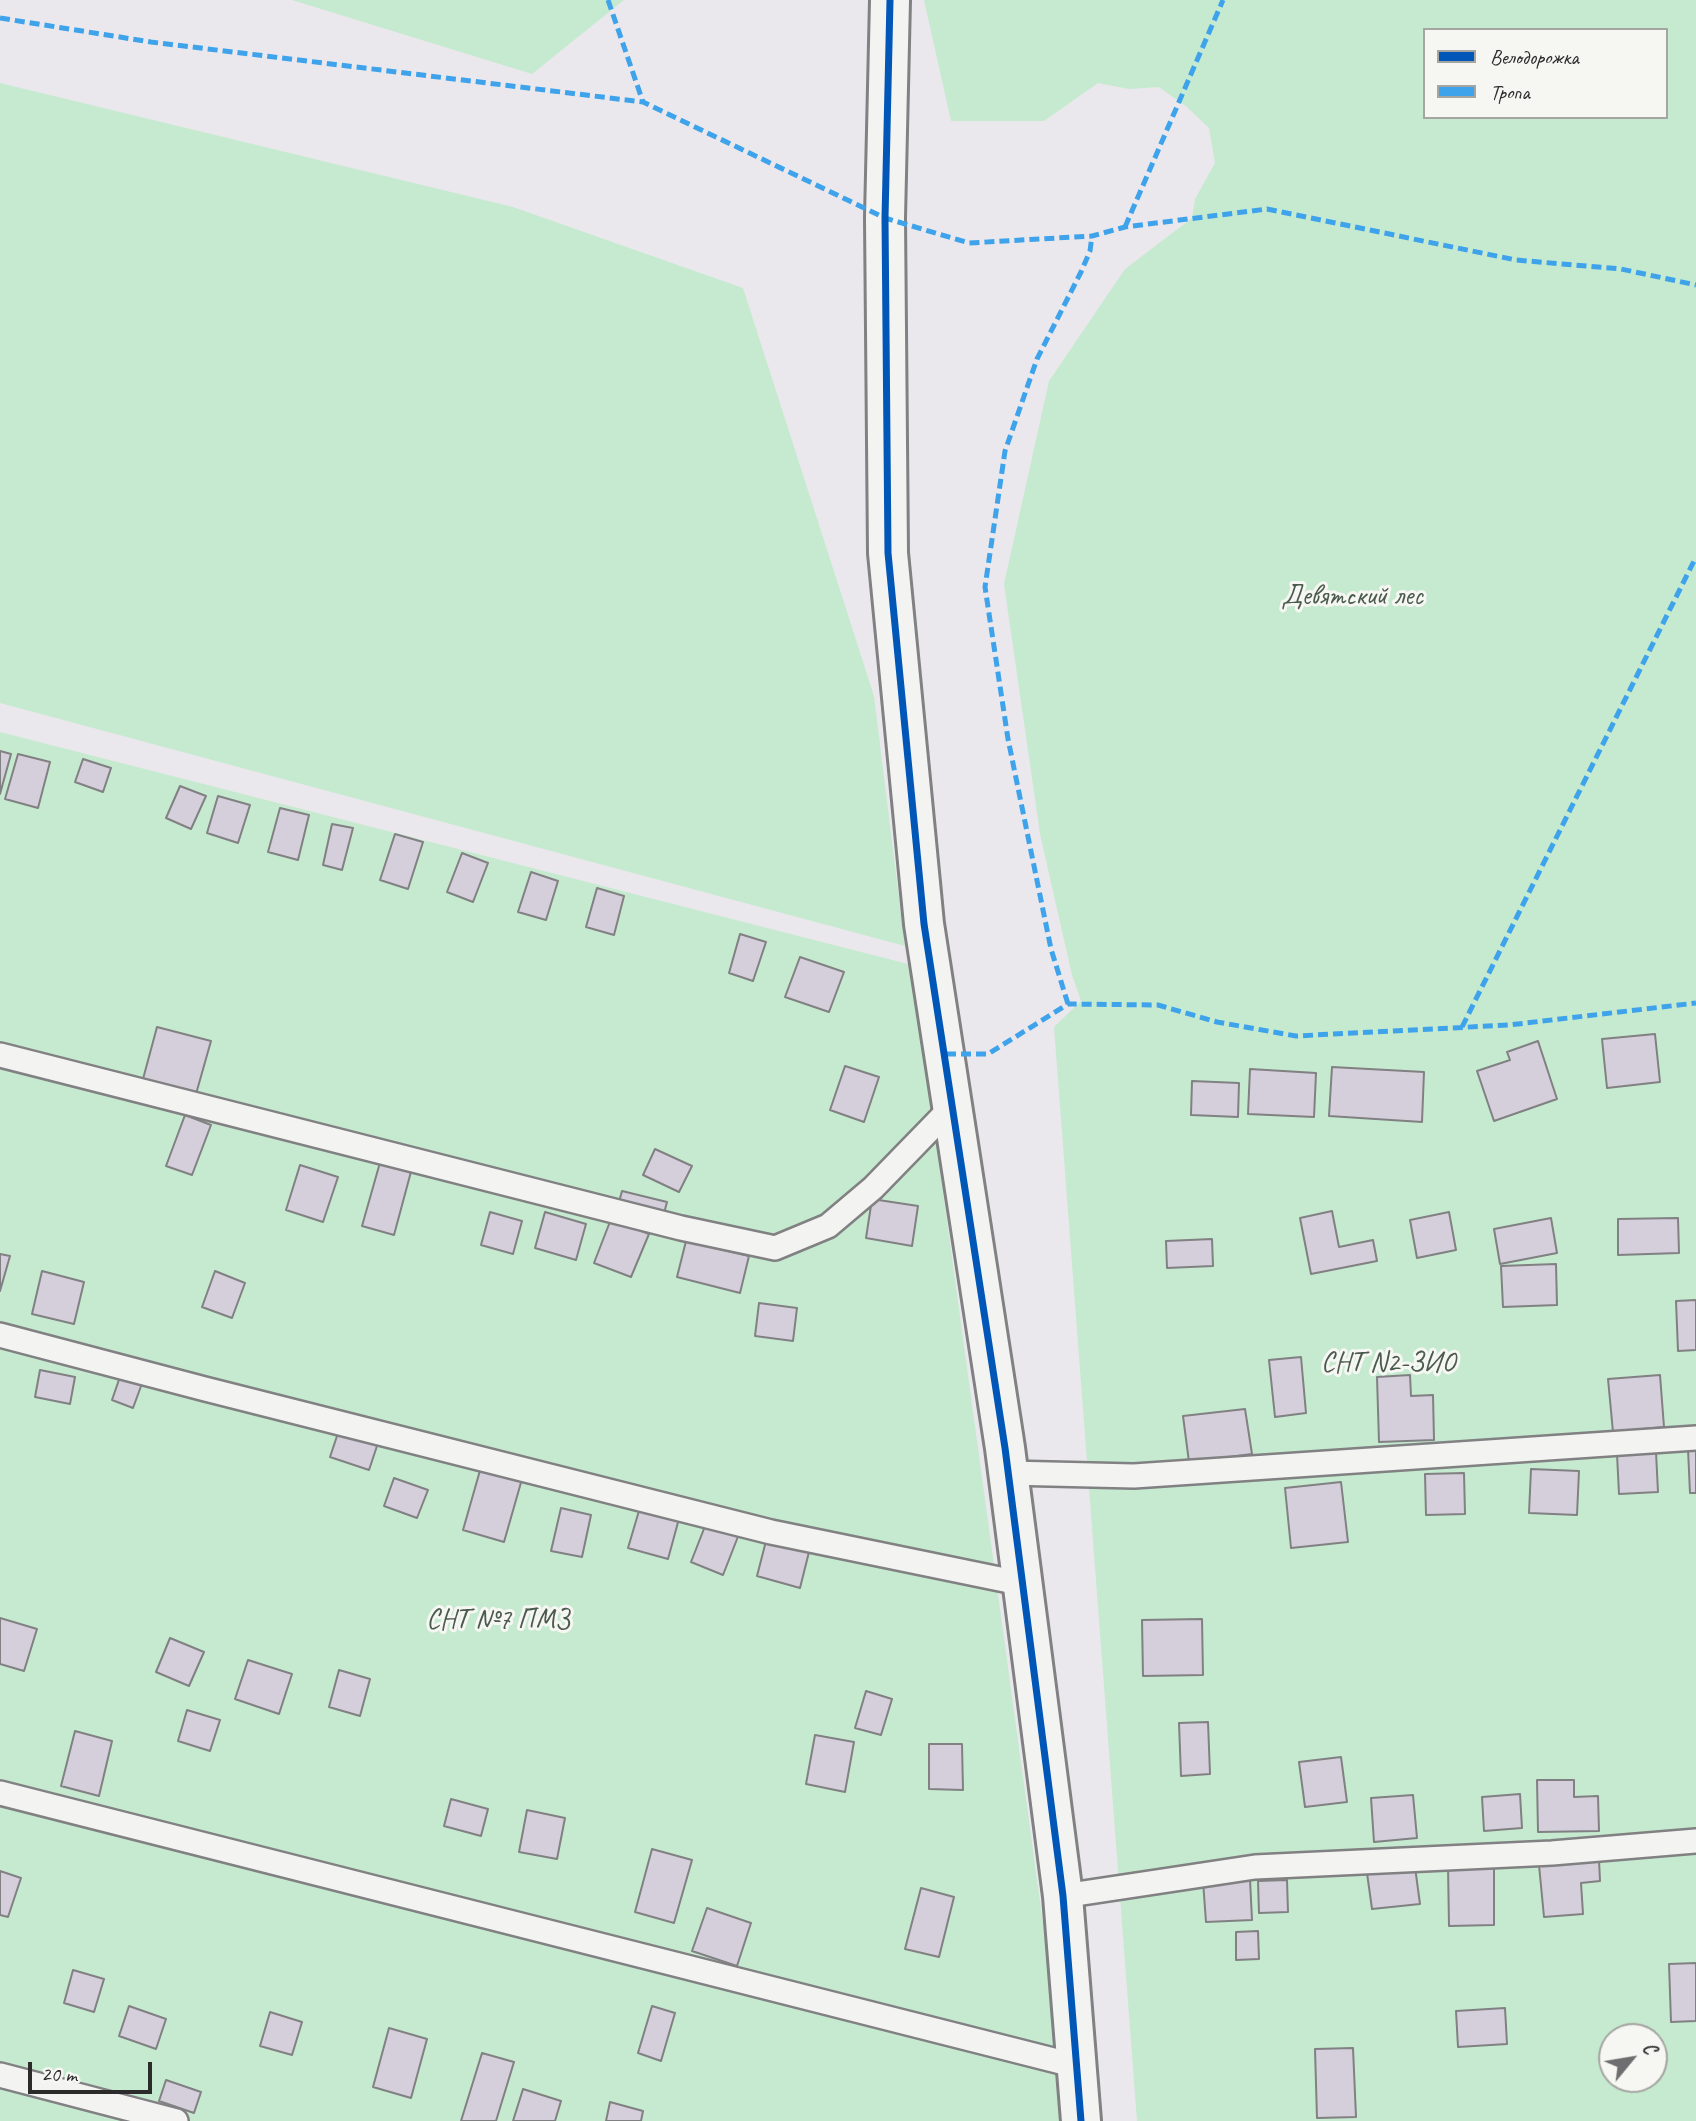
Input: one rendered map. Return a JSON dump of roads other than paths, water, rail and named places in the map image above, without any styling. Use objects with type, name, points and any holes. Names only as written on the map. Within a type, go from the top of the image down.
[{"type":"street","points":[[890,0],[886,218],[888,553],[925,924],[1024,1584],[1063,1896],[1081,2121]]},
{"type":"lane","points":[[0,1055],[681,1228],[775,1248],[828,1226],[873,1188],[943,1116],[953,1100]]},
{"type":"lane","points":[[0,1335],[205,1390],[771,1532],[1024,1584]]},
{"type":"lane","points":[[1008,1473],[1134,1476],[1696,1438]]},
{"type":"lane","points":[[0,1793],[1061,2062]]},
{"type":"lane","points":[[1063,1896],[1255,1867],[1552,1853],[1696,1841]]},
{"type":"lane","points":[[0,2075],[176,2121]]},
{"type":"park label","name":"Девятский лес","points":[[1352,597]]},
{"type":"park label","name":"СНТ N2-ЗИО","points":[[1388,1364]]},
{"type":"park label","name":"СНТ №7 ПМЗ","points":[[498,1621]]}]
